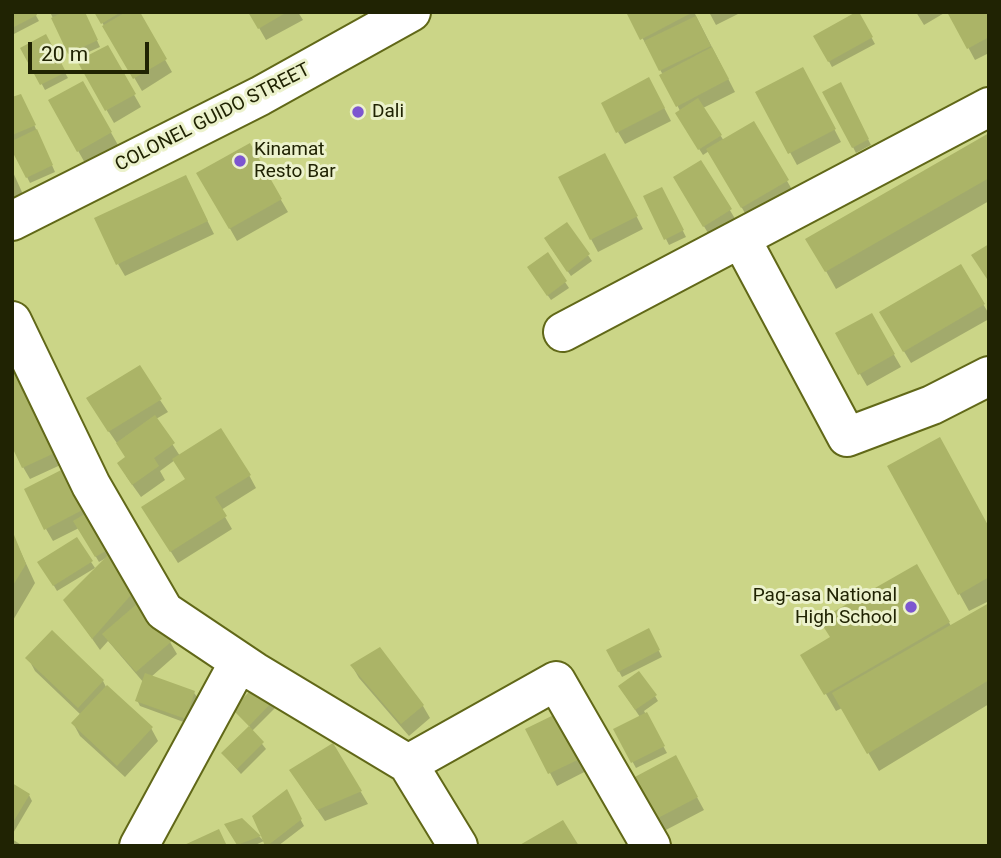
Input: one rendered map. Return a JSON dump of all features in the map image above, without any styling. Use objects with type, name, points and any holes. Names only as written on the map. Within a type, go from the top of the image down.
[{"type":"street","name":"COLONEL GUIDO STREET","points":[[12,220],[260,96],[411,12]]},
{"type":"street","points":[[563,332],[989,107]]},
{"type":"street","points":[[741,239],[848,438],[932,405],[989,376]]},
{"type":"street","points":[[12,321],[91,485],[164,611],[239,662],[408,764],[458,846]]},
{"type":"street","points":[[139,846],[239,662]]},
{"type":"street","points":[[408,764],[556,681],[651,846]]},
{"type":"building","points":[[12,12],[36,12],[37,15],[12,28]]},
{"type":"building","points":[[64,12],[85,12],[98,40],[68,54],[51,18]]},
{"type":"building","points":[[94,12],[121,12],[101,24]]},
{"type":"building","points":[[126,12],[140,12],[167,59],[133,79],[102,26]]},
{"type":"building","points":[[248,12],[287,12],[258,29]]},
{"type":"building","points":[[626,12],[693,12],[640,40]]},
{"type":"building","points":[[859,12],[873,37],[828,62],[813,36]]},
{"type":"building","points":[[947,12],[989,12],[989,37],[967,49]]},
{"type":"building","points":[[696,16],[711,46],[659,71],[644,41]]},
{"type":"building","points":[[46,34],[66,72],[40,85],[20,48]]},
{"type":"building","points":[[108,45],[136,94],[105,111],[77,61]]},
{"type":"building","points":[[712,47],[729,79],[676,107],[659,75]]},
{"type":"building","points":[[803,67],[836,129],[788,154],[755,92]]},
{"type":"building","points":[[649,77],[665,108],[616,133],[601,103]]},
{"type":"building","points":[[83,81],[112,132],[77,152],[48,100]]},
{"type":"building","points":[[841,82],[869,139],[852,148],[822,92]]},
{"type":"building","points":[[21,94],[36,125],[12,135],[12,97]]},
{"type":"building","points":[[698,98],[722,135],[698,150],[675,113]]},
{"type":"building","points":[[754,121],[789,180],[741,208],[706,149]]},
{"type":"building","points":[[37,129],[53,165],[26,178],[12,151],[12,141]]},
{"type":"building","points":[[989,133],[989,178],[825,272],[805,239]]},
{"type":"building","points":[[250,143],[282,199],[229,229],[196,173]]},
{"type":"building","points":[[605,153],[638,216],[590,240],[558,177]]},
{"type":"building","points":[[701,160],[732,209],[703,227],[673,177]]},
{"type":"building","points":[[186,175],[208,221],[116,265],[94,218]]},
{"type":"building","points":[[662,187],[684,230],[664,240],[643,196]]},
{"type":"building","points":[[567,222],[590,254],[567,272],[544,238]]},
{"type":"building","points":[[989,244],[989,282],[971,255]]},
{"type":"building","points":[[548,252],[567,281],[547,296],[527,267]]},
{"type":"building","points":[[961,264],[985,304],[903,352],[879,312]]},
{"type":"building","points":[[872,313],[895,354],[858,375],[835,333]]},
{"type":"building","points":[[22,363],[61,450],[22,468],[12,447],[12,367]]},
{"type":"building","points":[[140,365],[162,399],[108,432],[86,398]]},
{"type":"building","points":[[155,415],[175,443],[154,458],[159,466],[132,485],[117,463],[125,457],[116,443]]},
{"type":"building","points":[[221,428],[251,475],[215,497],[227,516],[170,552],[141,507],[185,479],[172,459]]},
{"type":"building","points":[[940,437],[989,527],[989,577],[958,595],[887,466]]},
{"type":"building","points":[[69,466],[90,506],[44,530],[24,489]]},
{"type":"building","points":[[100,505],[122,542],[95,557],[73,521]]},
{"type":"building","points":[[12,530],[26,564],[12,587]]},
{"type":"building","points":[[77,537],[93,561],[53,586],[37,562]]},
{"type":"building","points":[[114,549],[138,587],[92,639],[63,600]]},
{"type":"building","points":[[917,564],[950,622],[824,695],[800,655],[830,637],[819,620]]},
{"type":"building","points":[[138,603],[172,641],[136,672],[102,634]]},
{"type":"building","points":[[989,603],[989,680],[867,754],[832,693]]},
{"type":"building","points":[[649,628],[660,650],[618,672],[606,650]]},
{"type":"building","points":[[52,630],[104,680],[78,708],[25,658]]},
{"type":"building","points":[[380,647],[424,705],[401,724],[350,665]]},
{"type":"building","points":[[639,671],[657,695],[635,710],[618,686]]},
{"type":"building","points":[[145,673],[195,691],[186,719],[135,701]]},
{"type":"building","points":[[257,684],[274,700],[249,726],[232,709]]},
{"type":"building","points":[[107,685],[153,727],[117,766],[71,723]]},
{"type":"building","points":[[566,709],[588,755],[548,774],[525,729]]},
{"type":"building","points":[[647,712],[665,746],[631,763],[613,729]]},
{"type":"building","points":[[249,726],[264,742],[237,769],[221,753]]},
{"type":"building","points":[[333,743],[362,791],[317,810],[289,770]]},
{"type":"building","points":[[676,755],[698,797],[656,819],[633,778]]},
{"type":"building","points":[[12,783],[30,794],[12,824]]},
{"type":"building","points":[[287,789],[302,819],[265,846],[252,816]]},
{"type":"building","points":[[242,818],[261,836],[237,845],[224,824]]},
{"type":"building","points":[[563,820],[579,846],[518,846]]},
{"type":"building","points":[[219,829],[227,846],[182,846]]},
{"type":"place","name":"Dali","points":[[358,112]]},
{"type":"place","name":"Kinamat Resto Bar","points":[[240,161]]},
{"type":"place","name":"Pag-asa National High School","points":[[911,607]]}]
